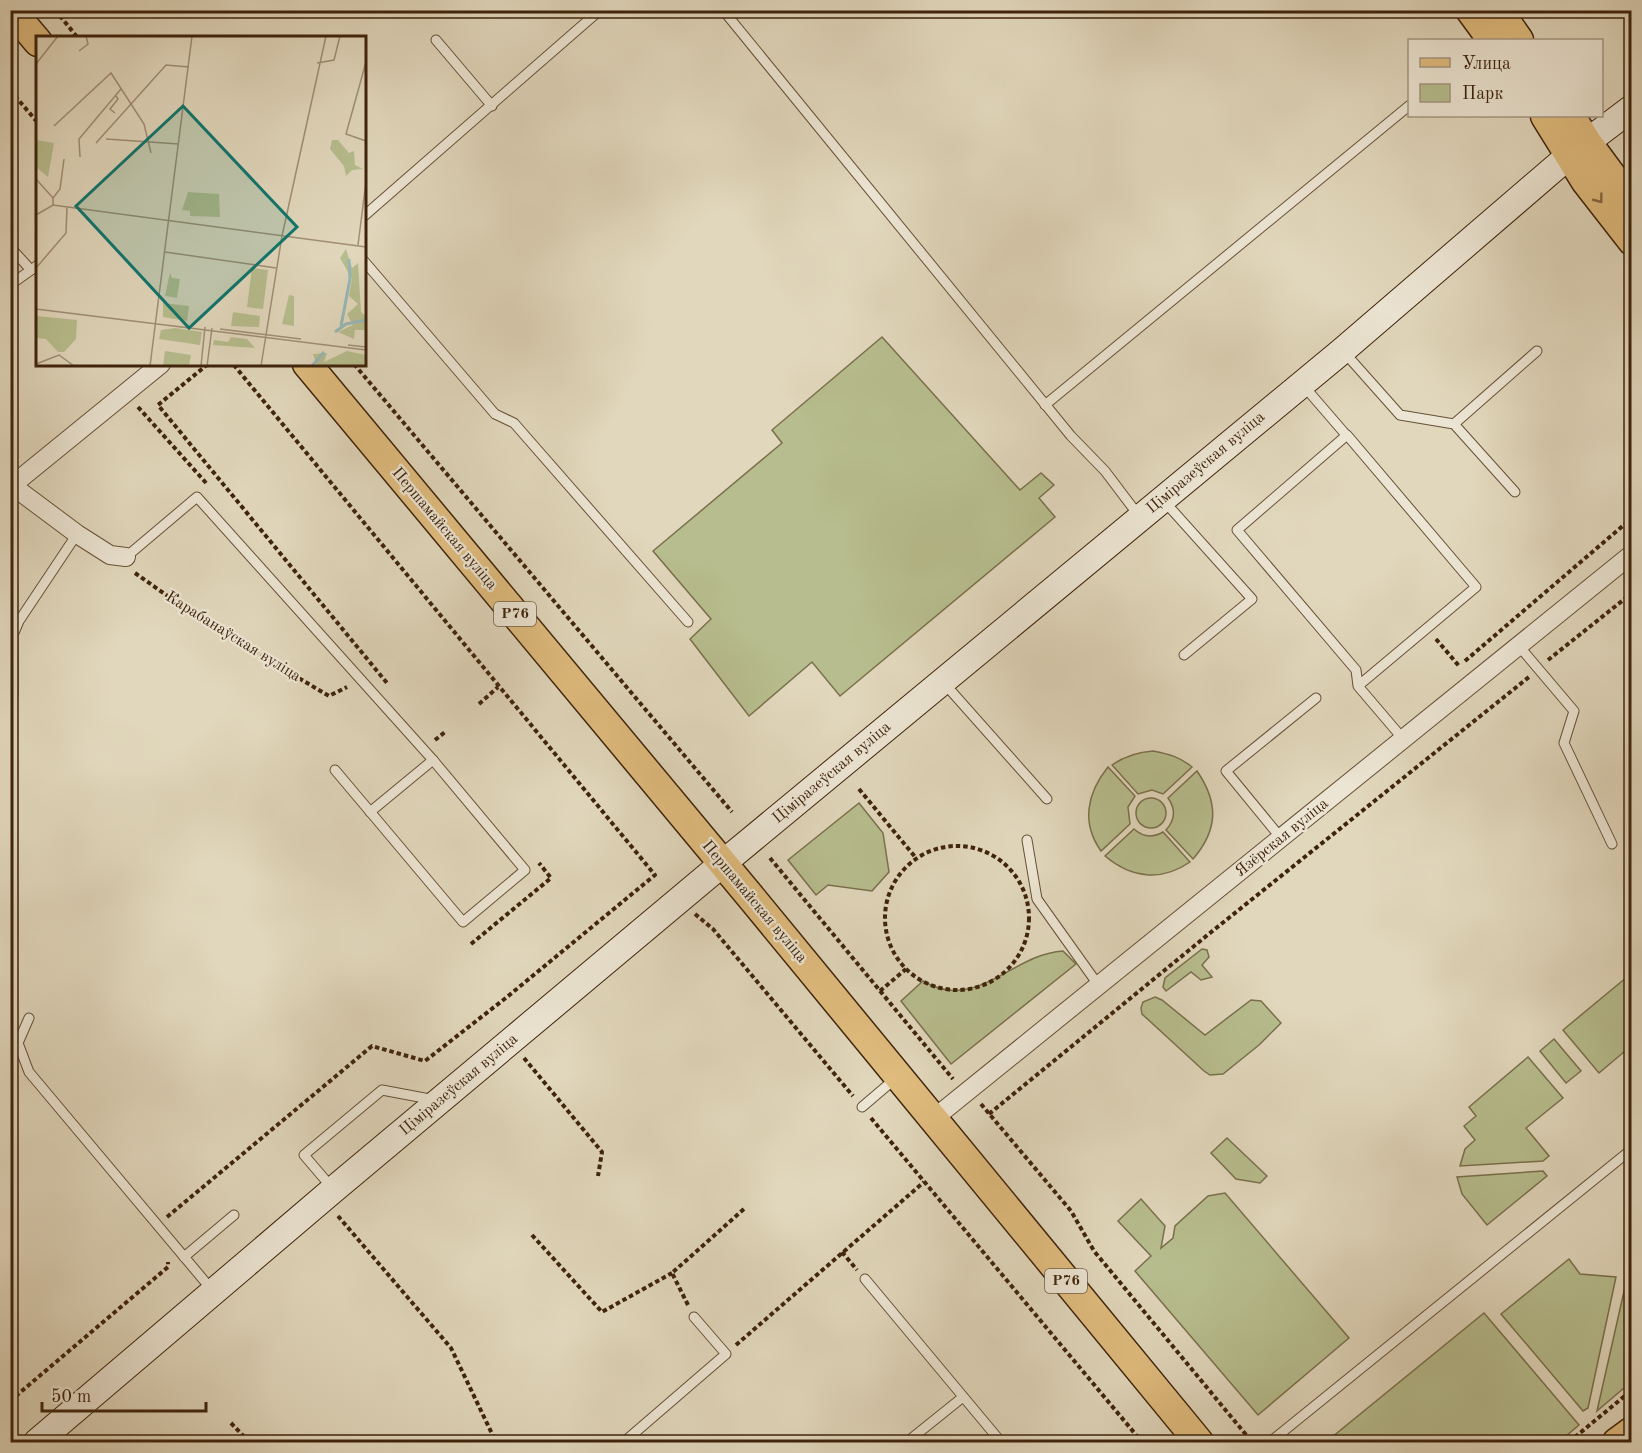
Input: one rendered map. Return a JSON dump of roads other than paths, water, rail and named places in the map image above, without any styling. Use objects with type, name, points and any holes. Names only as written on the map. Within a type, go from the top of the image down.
[{"type":"main road","points":[[11,10],[36,40]]},
{"type":"main road","points":[[1470,10],[1491,39]]},
{"type":"main road","points":[[1498,10],[1518,39]]},
{"type":"main road","name":"Ціміразеўская вуліца","points":[[37,1443],[213,1292],[335,1202],[440,1101],[722,864],[1342,351],[1579,148],[1632,108]]},
{"type":"main road","points":[[1546,117],[1632,203]]},
{"type":"main road","points":[[1571,117],[1586,182],[1632,241]]},
{"type":"main road","name":"Першамайская вуліца","points":[[309,366],[1199,1443]]},
{"type":"main road","points":[[1617,1443],[1632,1431]]},
{"type":"street","points":[[118,556],[77,534],[11,485],[158,366]]},
{"type":"street","name":"Язёрская вуліца","points":[[932,1120],[1632,555]]},
{"type":"lane","points":[[366,214],[600,10]]},
{"type":"lane","points":[[723,10],[1045,405],[1105,471],[1140,518]]},
{"type":"lane","points":[[436,40],[492,106]]},
{"type":"lane","points":[[1045,405],[1408,107]]},
{"type":"lane","points":[[10,247],[34,267],[10,285]]},
{"type":"lane","points":[[366,263],[495,414],[514,423],[688,622]]},
{"type":"lane","points":[[1342,351],[1400,415],[1454,424],[1515,492]]},
{"type":"lane","points":[[1454,424],[1537,351]]},
{"type":"lane","points":[[1302,384],[1476,586],[1358,686]]},
{"type":"lane","points":[[1347,436],[1237,530],[1356,670],[1358,686],[1404,740]]},
{"type":"lane","points":[[118,556],[197,496],[433,760],[525,870],[463,922],[335,770]]},
{"type":"lane","points":[[1162,500],[1251,599],[1184,656]]},
{"type":"lane","points":[[13,696],[13,635],[19,621],[77,534]]},
{"type":"lane","points":[[1519,646],[1574,711],[1564,743],[1612,844]]},
{"type":"lane","points":[[943,681],[1047,799]]},
{"type":"lane","points":[[1281,838],[1226,771],[1316,698]]},
{"type":"lane","points":[[370,812],[433,760]]},
{"type":"lane","points":[[1027,840],[1038,899],[1099,986]]},
{"type":"lane","points":[[28,1018],[18,1043],[29,1072],[213,1292]]},
{"type":"lane","points":[[862,1107],[897,1077]]},
{"type":"lane","points":[[335,1202],[304,1155],[382,1090],[440,1101]]},
{"type":"lane","points":[[1270,1443],[1632,1149]]},
{"type":"lane","points":[[184,1257],[234,1215]]},
{"type":"lane","points":[[865,1279],[1000,1443]]},
{"type":"lane","points":[[627,1440],[726,1354],[694,1317]]},
{"type":"lane","points":[[908,1443],[963,1397]]}]
